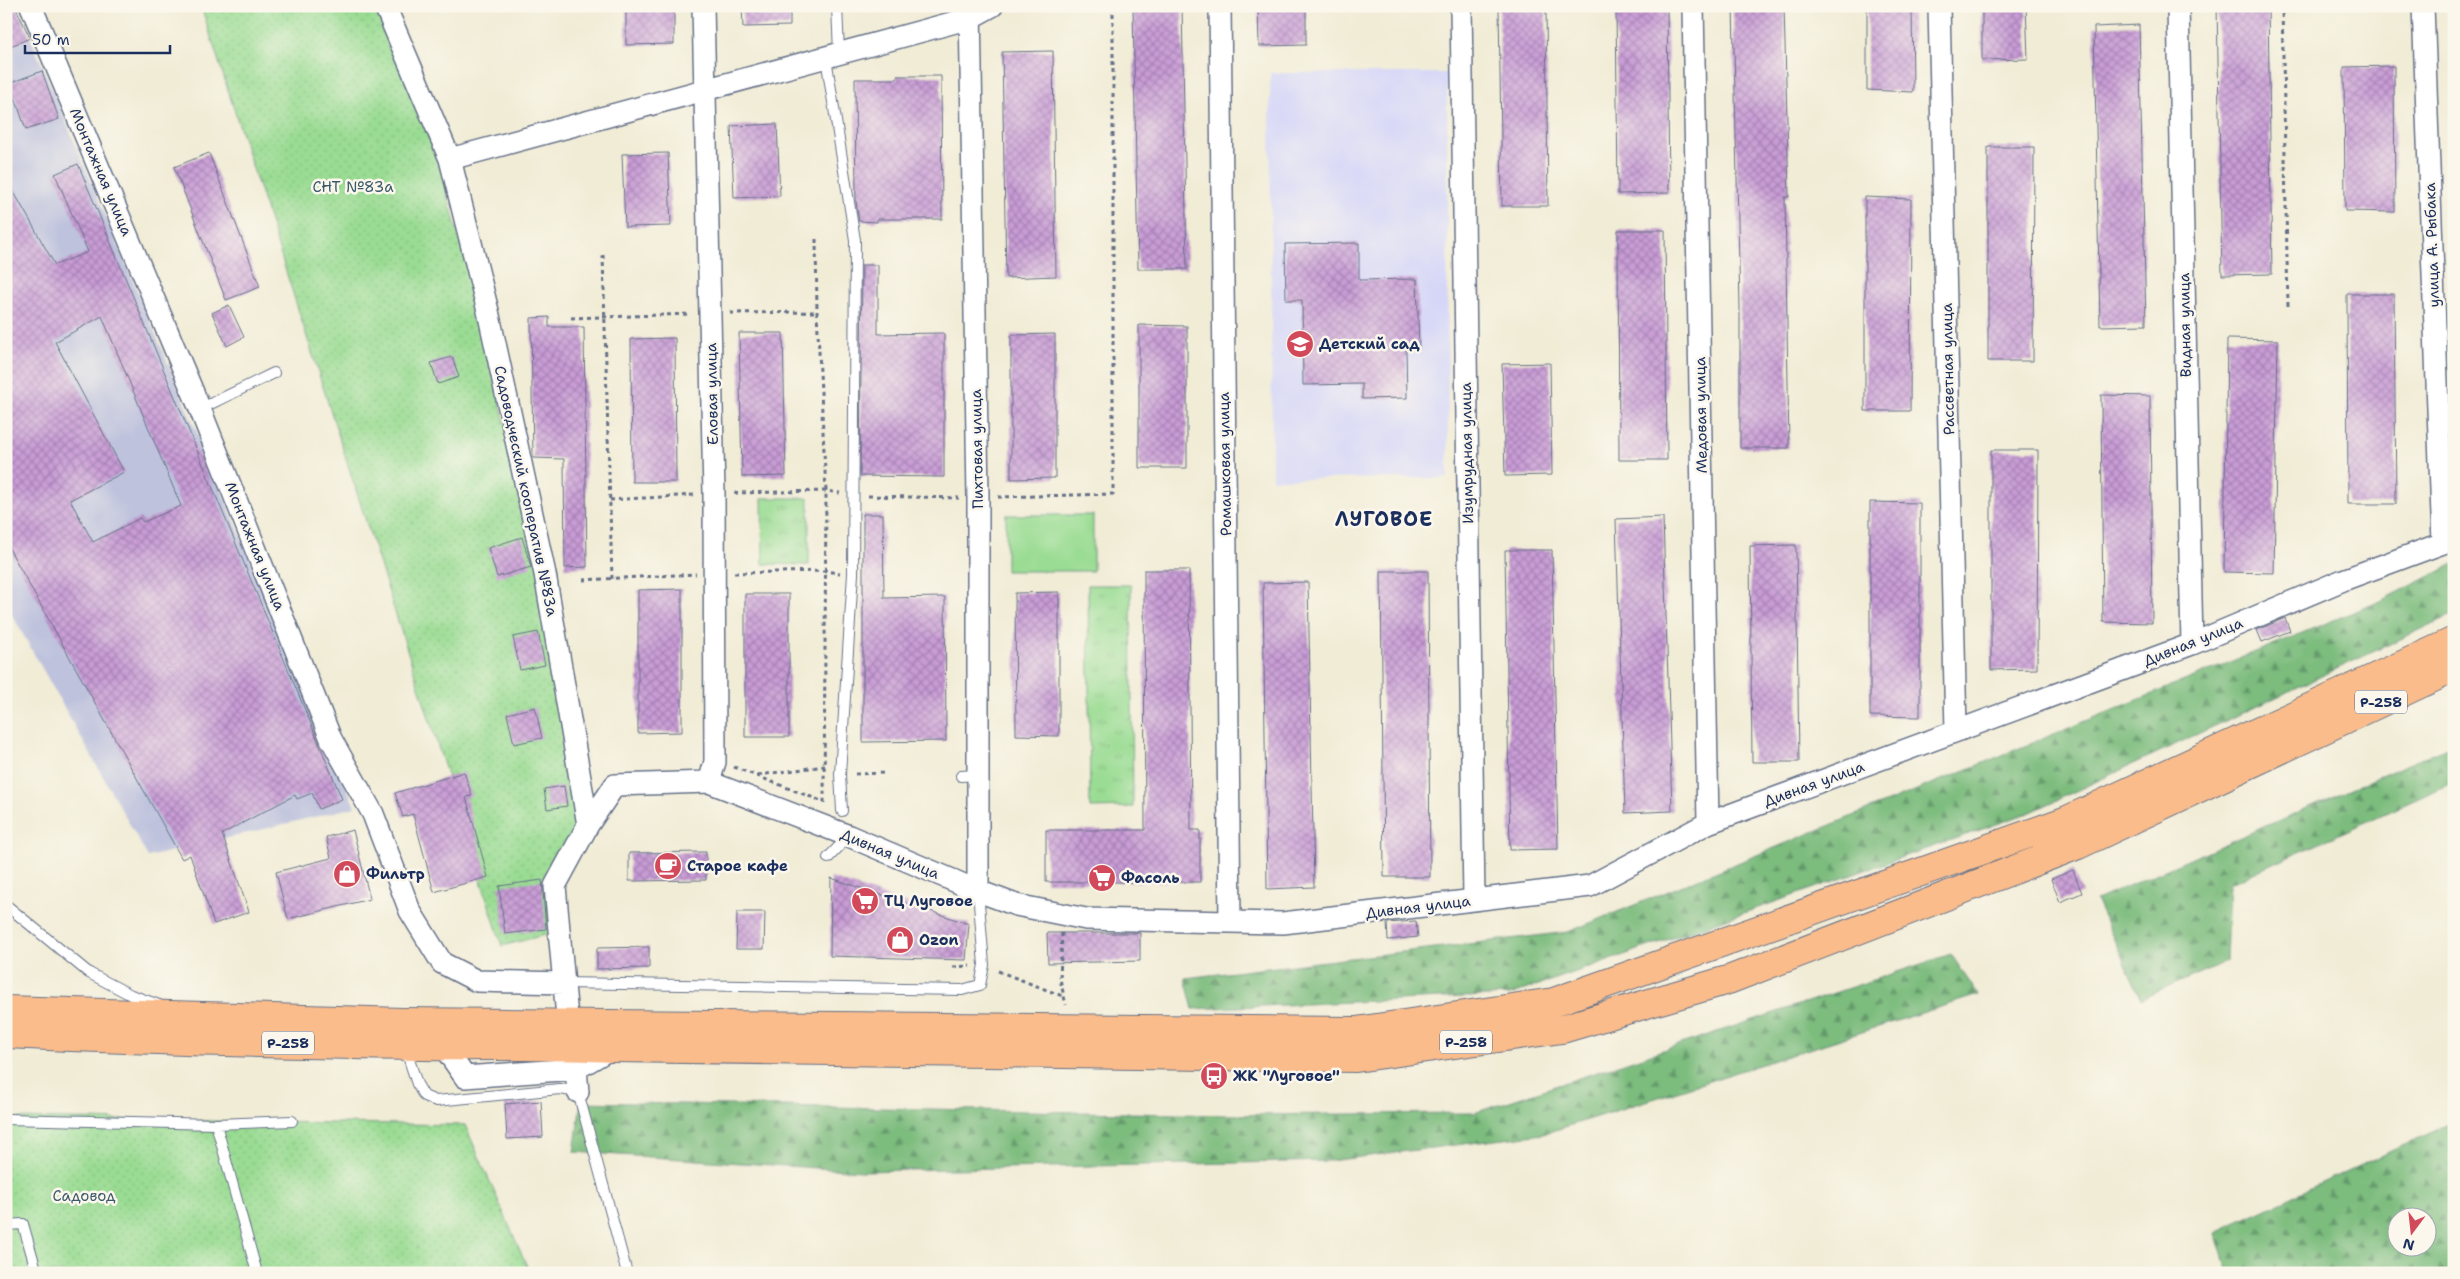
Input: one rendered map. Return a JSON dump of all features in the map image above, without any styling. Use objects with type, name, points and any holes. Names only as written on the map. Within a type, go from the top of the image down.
[{"type":"main road","points":[[6,1010],[196,1017],[571,1046],[1356,1031],[1554,1002],[2065,821],[2454,641]]},
{"type":"main road","name":"Р-258","points":[[6,1034],[112,1039],[405,1046],[571,1046],[1356,1058],[1562,1029],[1731,979],[2078,845],[2454,668]]},
{"type":"street","name":"Монтажная улица","points":[[31,6],[200,409],[331,739],[373,814],[410,911],[442,963],[476,981],[564,983]]},
{"type":"street","name":"Садоводческий кооператив №83а","points":[[386,6],[450,159],[488,312],[545,574],[588,825]]},
{"type":"street","name":"Еловая улица","points":[[703,6],[703,90],[711,314],[715,573],[716,762],[709,782]]},
{"type":"street","points":[[450,159],[833,55],[992,6]]},
{"type":"street","name":"Ромашковая улица","points":[[1220,6],[1230,921]]},
{"type":"street","name":"Изумрудная улица","points":[[1461,6],[1474,900]]},
{"type":"street","name":"Медовая улица","points":[[1693,6],[1708,823]]},
{"type":"street","name":"Рассветная улица","points":[[1939,6],[1956,732]]},
{"type":"street","name":"Видная улица","points":[[2178,6],[2192,644]]},
{"type":"street","name":"улица А. Рыбака","points":[[2423,6],[2448,539]]},
{"type":"street","name":"Пихтовая улица","points":[[970,12],[978,498],[969,776],[978,892]]},
{"type":"street","name":"Дивная улица","points":[[578,1092],[571,1046],[555,886],[588,825],[615,785],[709,782],[850,836],[978,892],[1016,905],[1086,919],[1283,922],[1590,886],[1708,823],[2192,644],[2343,580],[2448,539]]},
{"type":"lane","points":[[837,6],[833,55],[855,240],[853,574],[840,774],[842,811]]},
{"type":"lane","points":[[200,409],[274,373]]},
{"type":"lane","points":[[828,858],[850,836]]},
{"type":"lane","points":[[564,983],[962,990],[980,985],[984,965],[978,892]]},
{"type":"lane","points":[[6,906],[89,973],[131,995],[196,1017]]},
{"type":"lane","points":[[405,1046],[417,1084],[424,1096],[436,1100],[560,1089],[570,1089],[578,1092],[627,1273]]},
{"type":"lane","points":[[6,1119],[216,1124],[292,1121]]},
{"type":"lane","points":[[216,1124],[257,1273]]},
{"type":"lane","points":[[6,1225],[23,1224],[37,1273]]},
{"type":"path","points":[[853,496],[978,498],[1112,494],[1113,6]]},
{"type":"path","points":[[2288,307],[2282,6],[2318,7]]},
{"type":"path","points":[[814,822],[824,802],[826,491],[817,322],[816,238]]},
{"type":"path","points":[[604,255],[612,580]]},
{"type":"path","points":[[756,775],[824,765]]},
{"type":"path","points":[[840,774],[886,773]]},
{"type":"path","points":[[1060,944],[1060,979],[1067,1007]]},
{"type":"path","points":[[984,965],[1020,982],[1064,998]]},
{"type":"shaded area","points":[[6,6],[17,6],[355,807],[148,857],[6,604]]},
{"type":"shaded area","points":[[1270,73],[1447,73],[1448,478],[1272,479]]},
{"type":"green space","name":"СНТ №83а","points":[[201,6],[376,6],[438,159],[479,312],[540,572],[587,838],[551,860],[556,932],[502,946]]},
{"type":"green space","points":[[762,498],[809,498],[809,565],[763,564]]},
{"type":"green space","points":[[1006,515],[1093,515],[1093,571],[1006,571]]},
{"type":"green space","points":[[2454,564],[2454,614],[2031,812],[1510,995],[1193,1009],[1185,978],[1568,932],[2383,600]]},
{"type":"green space","points":[[1088,585],[1131,585],[1133,807],[1090,808]]},
{"type":"green space","points":[[2454,744],[2454,782],[2229,884],[2226,962],[2141,999],[2096,900]]},
{"type":"green space","points":[[1951,954],[1978,995],[1543,1134],[1329,1161],[862,1171],[574,1152],[581,1102],[1225,1115],[1474,1113]]},
{"type":"green space","name":"Садовод","points":[[6,1118],[465,1125],[530,1273],[6,1273]]},
{"type":"green space","points":[[2454,1122],[2454,1273],[2228,1273],[2215,1232]]},
{"type":"building","points":[[6,6],[15,6],[30,38],[6,48]]},
{"type":"building","points":[[626,6],[674,6],[674,44],[626,45]]},
{"type":"building","points":[[742,6],[790,6],[790,26],[743,27]]},
{"type":"building","points":[[1133,6],[1182,6],[1187,269],[1138,269]]},
{"type":"building","points":[[1258,6],[1306,6],[1306,45],[1259,46]]},
{"type":"building","points":[[1499,6],[1546,6],[1548,206],[1502,206]]},
{"type":"building","points":[[1616,6],[1667,6],[1669,193],[1618,194]]},
{"type":"building","points":[[1733,6],[1784,6],[1789,197],[1785,197],[1789,448],[1740,448],[1740,307]]},
{"type":"building","points":[[1867,6],[1912,6],[1913,92],[1867,90]]},
{"type":"building","points":[[1982,6],[2026,6],[2028,59],[1982,60]]},
{"type":"building","points":[[2217,6],[2268,6],[2272,274],[2222,275]]},
{"type":"building","points":[[2139,25],[2146,325],[2100,326],[2094,27]]},
{"type":"building","points":[[1053,51],[1056,276],[1006,278],[1002,52]]},
{"type":"building","points":[[2394,66],[2395,212],[2345,211],[2344,67]]},
{"type":"building","points":[[42,71],[59,119],[26,130],[10,83]]},
{"type":"building","points":[[897,76],[941,76],[942,219],[877,219],[877,222],[859,221],[856,201],[855,79],[897,79]]},
{"type":"building","points":[[777,124],[780,196],[734,198],[731,126]]},
{"type":"building","points":[[1988,147],[2034,147],[2033,361],[1988,361]]},
{"type":"building","points":[[209,153],[260,287],[226,300],[174,167]]},
{"type":"building","points":[[668,153],[671,226],[625,227],[622,154]]},
{"type":"building","points":[[78,164],[342,799],[319,809],[312,793],[297,799],[295,795],[222,834],[249,912],[214,924],[190,855],[182,859],[6,543],[6,178],[55,265],[88,252],[55,174]],"holes":[[[102,316],[181,506],[143,522],[140,518],[93,542],[70,500],[124,472],[55,342]]]},
{"type":"building","points":[[1865,197],[1911,199],[1910,411],[1865,411]]},
{"type":"building","points":[[1618,230],[1665,230],[1667,460],[1619,460]]},
{"type":"building","points":[[1359,243],[1359,280],[1417,279],[1419,349],[1406,349],[1407,398],[1362,399],[1362,384],[1303,385],[1302,300],[1286,300],[1285,244]]},
{"type":"building","points":[[862,265],[878,265],[878,334],[944,333],[944,477],[860,476]]},
{"type":"building","points":[[2347,294],[2394,294],[2396,504],[2348,504]]},
{"type":"building","points":[[229,305],[244,337],[227,346],[212,313]]},
{"type":"building","points":[[549,317],[549,327],[584,327],[587,567],[565,568],[564,459],[533,458],[531,318]]},
{"type":"building","points":[[1139,325],[1187,326],[1187,468],[1139,468]]},
{"type":"building","points":[[739,333],[783,333],[786,476],[742,477]]},
{"type":"building","points":[[1055,334],[1055,478],[1011,479],[1011,335]]},
{"type":"building","points":[[675,338],[676,482],[632,482],[631,339]]},
{"type":"building","points":[[2227,339],[2278,340],[2274,573],[2224,572]]},
{"type":"building","points":[[452,357],[459,377],[438,384],[431,363]]},
{"type":"building","points":[[1550,363],[1552,475],[1505,476],[1502,364]]},
{"type":"building","points":[[2101,395],[2150,396],[2152,623],[2103,622]]},
{"type":"building","points":[[1991,450],[2038,450],[2037,669],[1991,670]]},
{"type":"building","points":[[1870,502],[1920,503],[1920,717],[1870,716]]},
{"type":"building","points":[[863,514],[883,514],[884,598],[945,597],[946,741],[863,742]]},
{"type":"building","points":[[1663,517],[1672,811],[1625,813],[1616,519]]},
{"type":"building","points":[[522,537],[531,567],[497,577],[488,548]]},
{"type":"building","points":[[1796,545],[1799,762],[1752,762],[1750,546]]},
{"type":"building","points":[[1505,550],[1552,550],[1558,849],[1510,850]]},
{"type":"building","points":[[1144,570],[1189,570],[1191,830],[1200,830],[1200,882],[1046,882],[1046,830],[1145,830]]},
{"type":"building","points":[[1381,571],[1428,571],[1430,877],[1384,877]]},
{"type":"building","points":[[1308,582],[1314,887],[1267,889],[1263,583]]},
{"type":"building","points":[[682,589],[682,732],[638,733],[638,590]]},
{"type":"building","points":[[1059,592],[1059,736],[1016,735],[1015,593]]},
{"type":"building","points":[[745,594],[789,594],[789,737],[745,737]]},
{"type":"building","points":[[2285,618],[2290,631],[2262,642],[2257,630]]},
{"type":"building","points":[[538,632],[545,665],[520,670],[513,637]]},
{"type":"building","points":[[535,707],[542,738],[514,744],[507,714]]},
{"type":"building","points":[[464,772],[472,796],[466,797],[488,877],[434,892],[413,814],[403,817],[395,793]]},
{"type":"building","points":[[564,786],[567,806],[547,809],[544,789]]},
{"type":"building","points":[[353,830],[370,899],[288,919],[276,872],[331,858],[326,837]]},
{"type":"building","name":"Старое кафе","points":[[706,852],[706,880],[629,881],[629,853]]},
{"type":"building","points":[[2073,870],[2082,893],[2060,902],[2051,879]]},
{"type":"building","name":"ТЦ Луговое","points":[[831,878],[969,924],[966,960],[830,956]]},
{"type":"building","points":[[542,880],[546,929],[505,934],[499,886]]},
{"type":"building","points":[[737,912],[765,912],[764,949],[736,949]]},
{"type":"building","points":[[1416,921],[1418,937],[1388,940],[1387,923]]},
{"type":"building","points":[[1047,933],[1140,933],[1140,961],[1048,963]]},
{"type":"building","points":[[649,947],[649,968],[597,969],[597,948]]},
{"type":"building","points":[[541,1101],[543,1137],[507,1139],[505,1104]]},
{"type":"place","name":"Детский сад","points":[[1300,344]]},
{"type":"place","name":"Старое кафе","points":[[668,866]]},
{"type":"place","name":"Фильтр","points":[[347,874]]},
{"type":"place","name":"Фасоль","points":[[1102,878]]},
{"type":"place","name":"ТЦ Луговое","points":[[865,901]]},
{"type":"place","name":"Ozon","points":[[900,940]]},
{"type":"place","name":"ЖК \"Луговое\"","points":[[1214,1076]]},
{"type":"district","name":"ЛУГОВОЕ","points":[[1384,519]]}]
